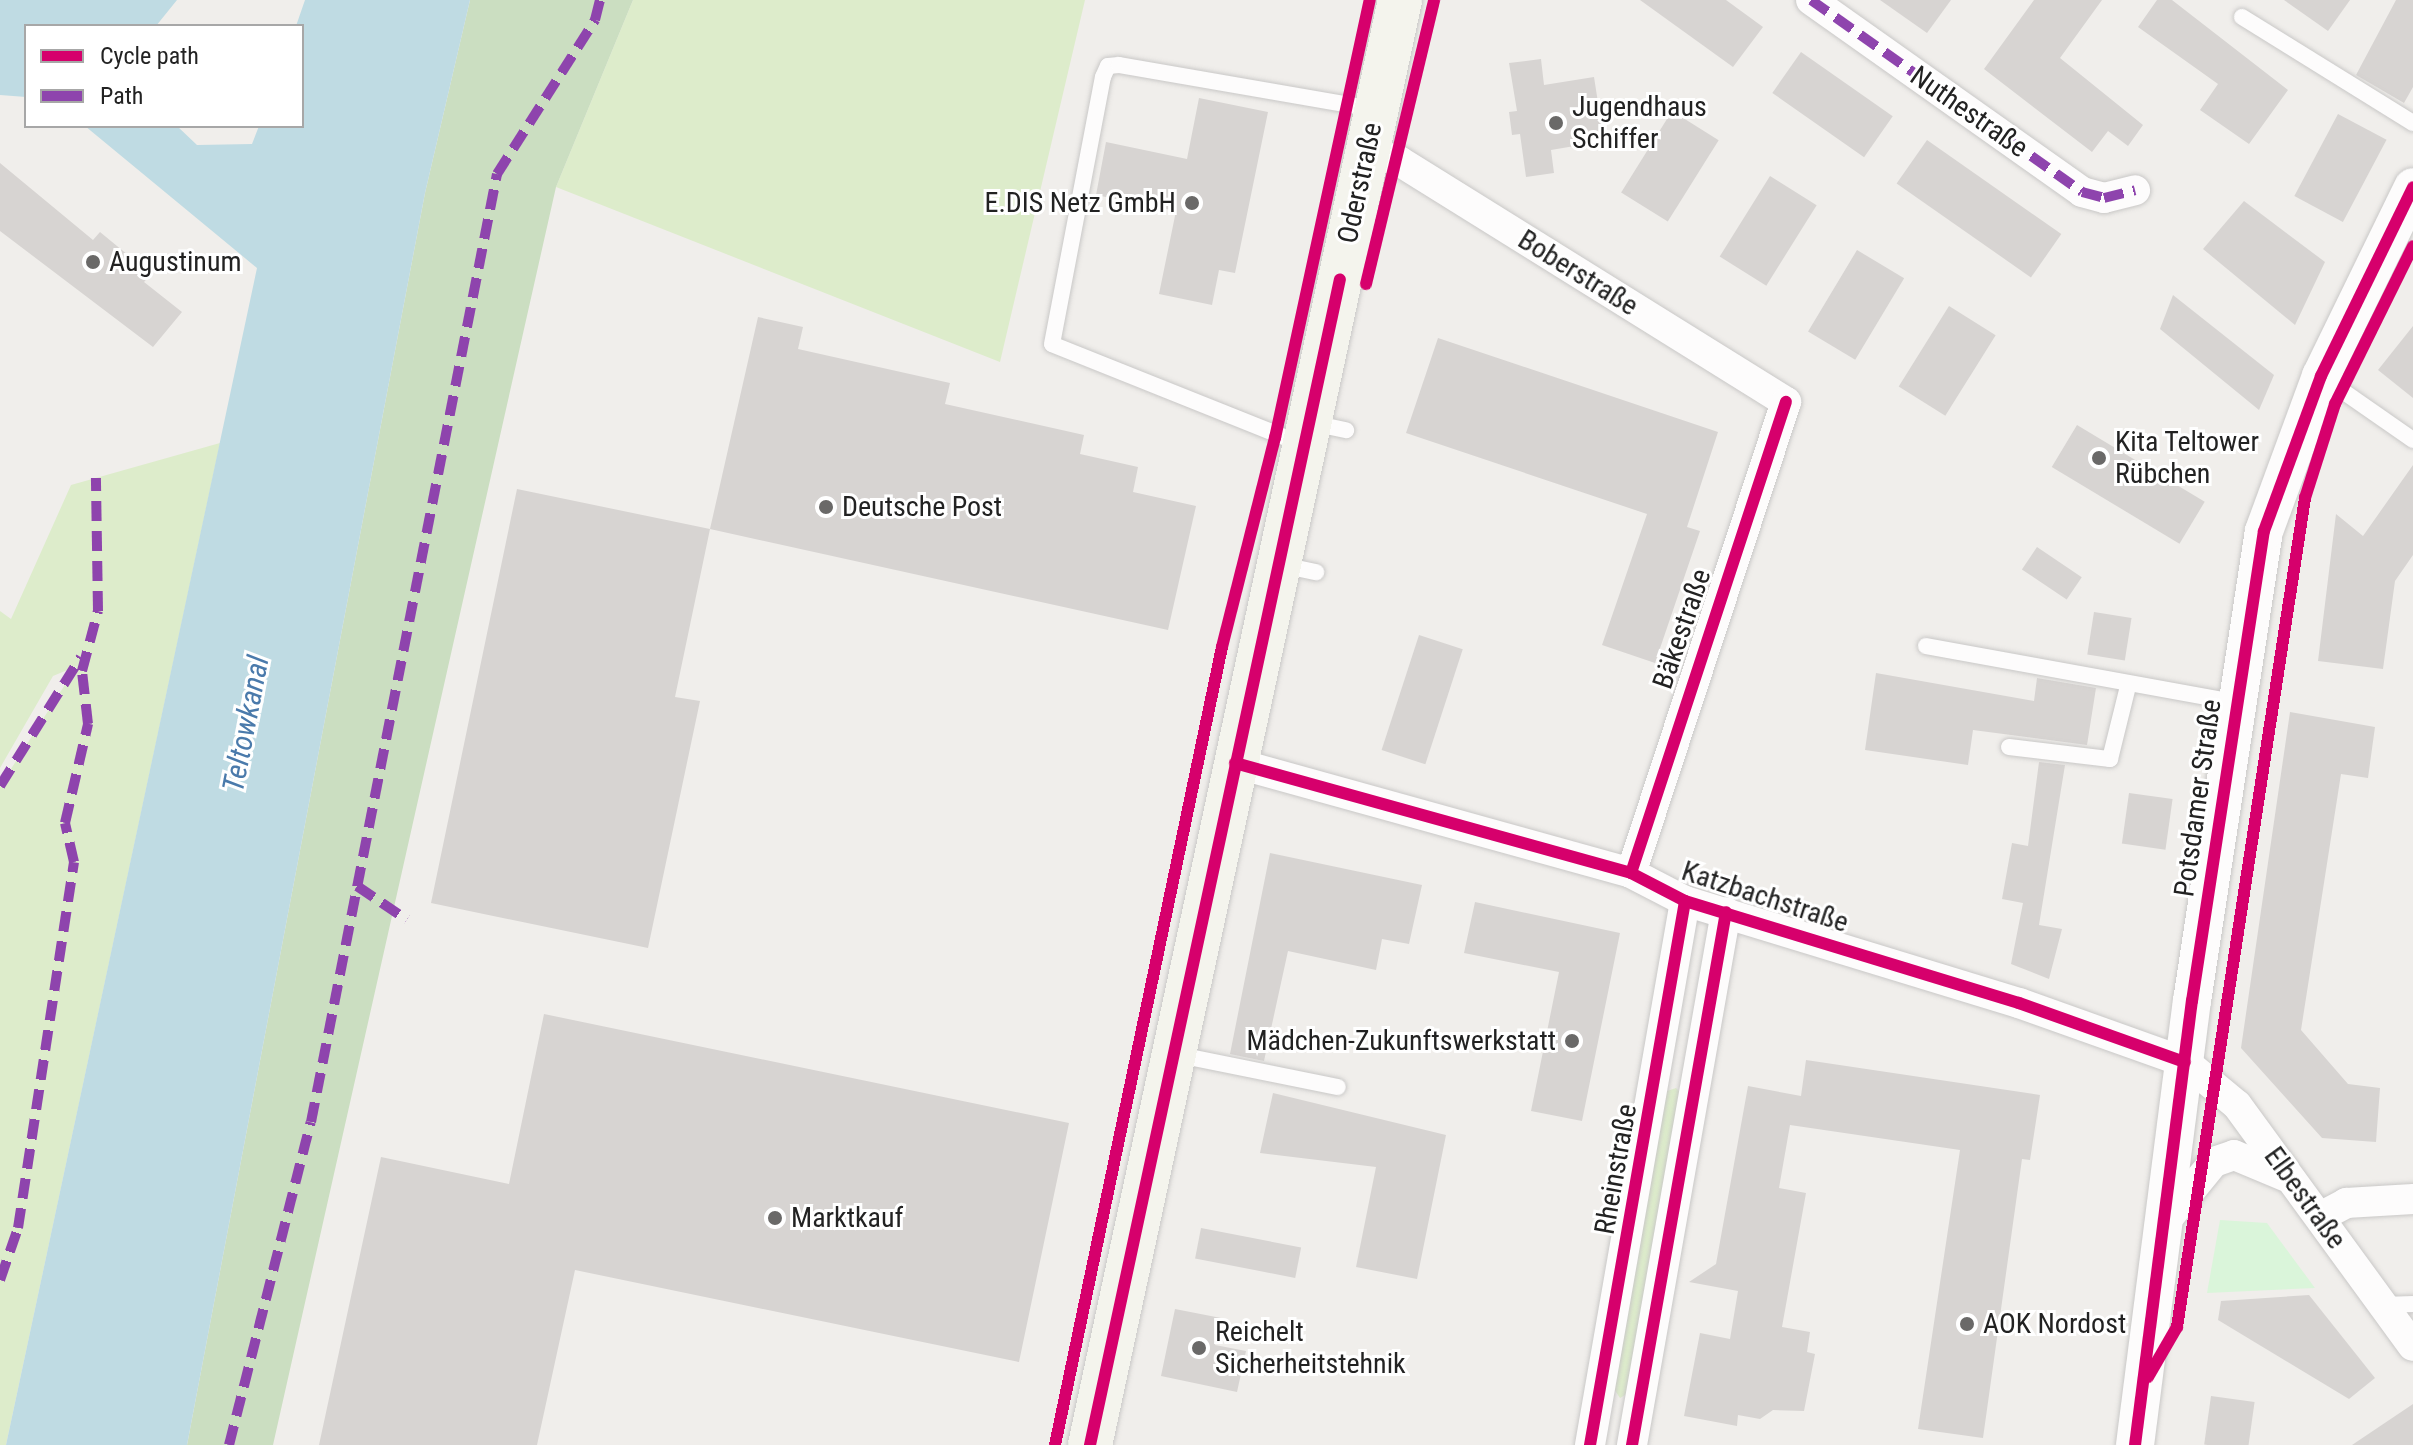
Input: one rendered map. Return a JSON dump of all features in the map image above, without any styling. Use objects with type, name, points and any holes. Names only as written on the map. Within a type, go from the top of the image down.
[{"type":"main road","name":"Oderstraße","points":[[1090,1445],[1235,763],[1298,568],[1372,130],[1400,0]]},
{"type":"street","name":"Nuthestraße","points":[[1811,0],[2082,192],[2104,198],[2135,190]]},
{"type":"street","name":"Boberstraße","points":[[1372,130],[1399,161],[1786,402]]},
{"type":"street","name":"Potsdamer Straße","points":[[2135,1445],[2235,702],[2273,497],[2321,376],[2413,187]]},
{"type":"street","name":"Bäkestraße","points":[[1631,873],[1786,402]]},
{"type":"street","name":"Katzbachstraße","points":[[1235,763],[1631,873],[1685,901],[2185,1062]]},
{"type":"street","name":"Rheinstraße","points":[[1685,901],[1658,1076],[1591,1438],[1632,1441],[1726,912]]},
{"type":"street","name":"Elbestraße","points":[[2185,1062],[2222,1087],[2413,1346]]},
{"type":"street","name":"Rheinstraße","points":[[1658,1076],[1698,1083]]},
{"type":"street","points":[[2164,1223],[2209,1165],[2234,1155],[2295,1182]]},
{"type":"street","points":[[2320,1217],[2346,1203],[2413,1199]]},
{"type":"lane","points":[[2242,17],[2413,123]]},
{"type":"lane","points":[[1320,433],[1052,344],[1103,77],[1108,66],[1119,65],[1372,130]]},
{"type":"lane","points":[[2321,376],[2413,440]]},
{"type":"lane","points":[[1926,646],[2128,686],[2235,702]]},
{"type":"lane","points":[[2009,747],[2110,759],[2128,686]]},
{"type":"lane","points":[[1172,1054],[1338,1087]]},
{"type":"lane","points":[[2383,1305],[2413,1304]]},
{"type":"green space","points":[[470,0],[633,0],[556,187],[273,1445],[187,1445],[425,193]]},
{"type":"green space","points":[[633,0],[1085,0],[1000,362],[556,187]]},
{"type":"green space","points":[[220,443],[6,1445],[0,1445],[0,786],[77,666],[53,676],[0,768],[0,611],[11,619],[71,485]]},
{"type":"green space","points":[[1676,1088],[1683,1095],[1630,1392],[1620,1398],[1614,1389],[1664,1092]]},
{"type":"green space","points":[[2220,1220],[2267,1223],[2315,1288],[2207,1293]]},
{"type":"water","points":[[0,0],[177,0],[158,24],[24,24],[24,97],[0,95]]},
{"type":"water","name":"Teltowkanal","points":[[305,0],[470,0],[425,193],[187,1445],[6,1445],[257,268],[87,128],[179,128],[197,145],[252,144],[258,128],[304,128],[304,24],[297,24]]},
{"type":"building","points":[[1640,0],[1726,0],[1763,27],[1733,67]]},
{"type":"building","points":[[1880,0],[1951,0],[1927,33]]},
{"type":"building","points":[[2034,0],[2102,0],[2060,58],[2143,125],[2128,146],[2108,131],[2092,152],[1984,69]]},
{"type":"building","points":[[2157,0],[2172,0],[2288,90],[2249,144],[2200,110],[2218,84],[2138,27]]},
{"type":"building","points":[[2284,0],[2350,0],[2328,31]]},
{"type":"building","points":[[2396,0],[2413,0],[2413,87],[2404,103],[2356,75]]},
{"type":"building","points":[[1801,52],[1893,116],[1864,157],[1772,93]]},
{"type":"building","name":"Jugendhaus Schiffer","points":[[1541,59],[1544,85],[1594,77],[1604,141],[1551,150],[1554,173],[1526,177],[1520,134],[1512,135],[1509,112],[1517,111],[1509,63]]},
{"type":"building","name":"E.DIS Netz GmbH","points":[[1199,98],[1268,112],[1235,273],[1219,270],[1212,305],[1159,294],[1176,211],[1096,195],[1106,142],[1187,159]]},
{"type":"building","points":[[1672,111],[1719,140],[1668,222],[1621,192]]},
{"type":"building","points":[[2338,114],[2387,140],[2343,222],[2294,196]]},
{"type":"building","points":[[1927,140],[2061,234],[2031,277],[1897,183]]},
{"type":"building","name":"Augustinum","points":[[0,163],[93,240],[100,232],[151,274],[144,282],[182,312],[153,347],[0,231]]},
{"type":"building","points":[[1770,176],[1817,205],[1766,286],[1720,257]]},
{"type":"building","points":[[2244,201],[2325,262],[2295,325],[2203,249]]},
{"type":"building","points":[[1857,250],[1904,278],[1855,360],[1808,331]]},
{"type":"building","points":[[2173,295],[2274,375],[2259,410],[2160,329]]},
{"type":"building","points":[[1949,306],[1996,335],[1945,416],[1899,387]]},
{"type":"building","points":[[758,317],[803,327],[798,349],[950,383],[945,404],[1084,435],[1080,454],[1138,467],[1133,492],[1196,506],[1168,630],[710,529]]},
{"type":"building","points":[[2413,326],[2413,398],[2378,370]]},
{"type":"building","points":[[1438,338],[1718,432],[1687,527],[1700,531],[1655,663],[1602,645],[1647,514],[1406,433]]},
{"type":"building","points":[[2077,425],[2205,502],[2179,544],[2052,467]]},
{"type":"building","points":[[2413,465],[2413,555],[2395,581],[2383,669],[2318,661],[2336,514],[2363,536]]},
{"type":"building","points":[[517,489],[710,529],[675,697],[700,701],[648,948],[431,903]]},
{"type":"building","points":[[2037,547],[2082,577],[2067,600],[2022,569]]},
{"type":"building","points":[[2094,612],[2132,618],[2125,660],[2087,654]]},
{"type":"building","points":[[1419,635],[1463,649],[1425,764],[1382,750]]},
{"type":"building","points":[[1876,673],[2034,701],[2037,678],[2096,688],[2087,745],[1973,730],[1968,765],[1865,750]]},
{"type":"building","points":[[2290,712],[2375,727],[2368,778],[2341,774],[2301,1030],[2348,1084],[2380,1088],[2376,1142],[2322,1138],[2241,1048]]},
{"type":"building","points":[[2039,762],[2065,765],[2039,925],[2062,929],[2049,979],[2011,964],[2023,903],[2002,899],[2012,843],[2028,846]]},
{"type":"building","points":[[2129,793],[2173,799],[2165,850],[2122,844]]},
{"type":"building","points":[[1270,853],[1422,885],[1409,944],[1382,939],[1376,970],[1288,951],[1264,1061],[1230,1054]]},
{"type":"building","name":"Mädchen-Zukunftswerkstatt","points":[[1475,902],[1620,933],[1582,1121],[1531,1111],[1559,972],[1464,953]]},
{"type":"building","name":"Marktkauf","points":[[544,1014],[1069,1123],[1019,1362],[575,1270],[537,1445],[319,1445],[381,1157],[509,1184]]},
{"type":"building","points":[[1806,1060],[2040,1095],[2030,1160],[2022,1159],[1983,1438],[1918,1429],[1960,1150],[1790,1125],[1779,1188],[1806,1193],[1782,1327],[1810,1332],[1807,1352],[1815,1354],[1804,1411],[1773,1410],[1760,1419],[1738,1415],[1737,1426],[1684,1416],[1700,1333],[1730,1339],[1738,1291],[1689,1282],[1716,1264],[1748,1086],[1801,1096]]},
{"type":"building","points":[[1273,1093],[1446,1135],[1417,1279],[1356,1267],[1376,1167],[1260,1153]]},
{"type":"building","points":[[1201,1228],[1301,1247],[1295,1278],[1195,1258]]},
{"type":"building","points":[[2309,1295],[2375,1378],[2349,1399],[2218,1320],[2221,1301]]},
{"type":"building","name":"Reichelt Sicherheitstehnik","points":[[1175,1309],[1221,1318],[1215,1345],[1246,1351],[1237,1392],[1161,1376]]},
{"type":"building","points":[[2211,1396],[2255,1402],[2249,1445],[2204,1445]]},
{"type":"building","points":[[2413,1404],[2413,1445],[2352,1445]]},
{"type":"marked path","points":[[229,1445],[311,1122],[497,174],[595,20],[600,0]]},
{"type":"marked path","points":[[1811,0],[2082,192],[2104,198],[2135,190]]},
{"type":"marked path","points":[[0,1280],[18,1228],[74,862],[65,823],[88,724],[82,671],[98,611],[96,478]]},
{"type":"marked path","points":[[0,786],[81,657]]},
{"type":"marked path","points":[[357,886],[407,920]]},
{"type":"cycle path","points":[[1055,1445],[1222,647],[1275,438],[1370,0]]},
{"type":"cycle path","points":[[1366,284],[1434,0]]},
{"type":"cycle path","points":[[2135,1445],[2192,1001],[2264,531],[2321,376],[2413,187]]},
{"type":"cycle path","points":[[2148,1377],[2177,1327],[2305,498],[2335,404],[2413,246]]},
{"type":"cycle path","points":[[1090,1445],[1340,279]]},
{"type":"cycle path","points":[[1631,873],[1786,402]]},
{"type":"cycle path","points":[[1235,763],[1631,873],[1685,901],[2019,1003],[2185,1062]]},
{"type":"cycle path","points":[[1590,1445],[1685,901]]},
{"type":"cycle path","points":[[1632,1445],[1726,912]]},
{"type":"place","name":"Jugendhaus Schiffer","points":[[1556,123]]},
{"type":"place","name":"E.DIS Netz GmbH","points":[[1192,203]]},
{"type":"place","name":"Augustinum","points":[[93,262]]},
{"type":"place","name":"Kita Teltower Rübchen","points":[[2099,458]]},
{"type":"place","name":"Deutsche Post","points":[[826,507]]},
{"type":"place","name":"Mädchen-Zukunftswerkstatt","points":[[1572,1041]]},
{"type":"place","name":"Marktkauf","points":[[775,1218]]},
{"type":"place","name":"AOK Nordost","points":[[1967,1324]]},
{"type":"place","name":"Reichelt Sicherheitstehnik","points":[[1199,1348]]}]
